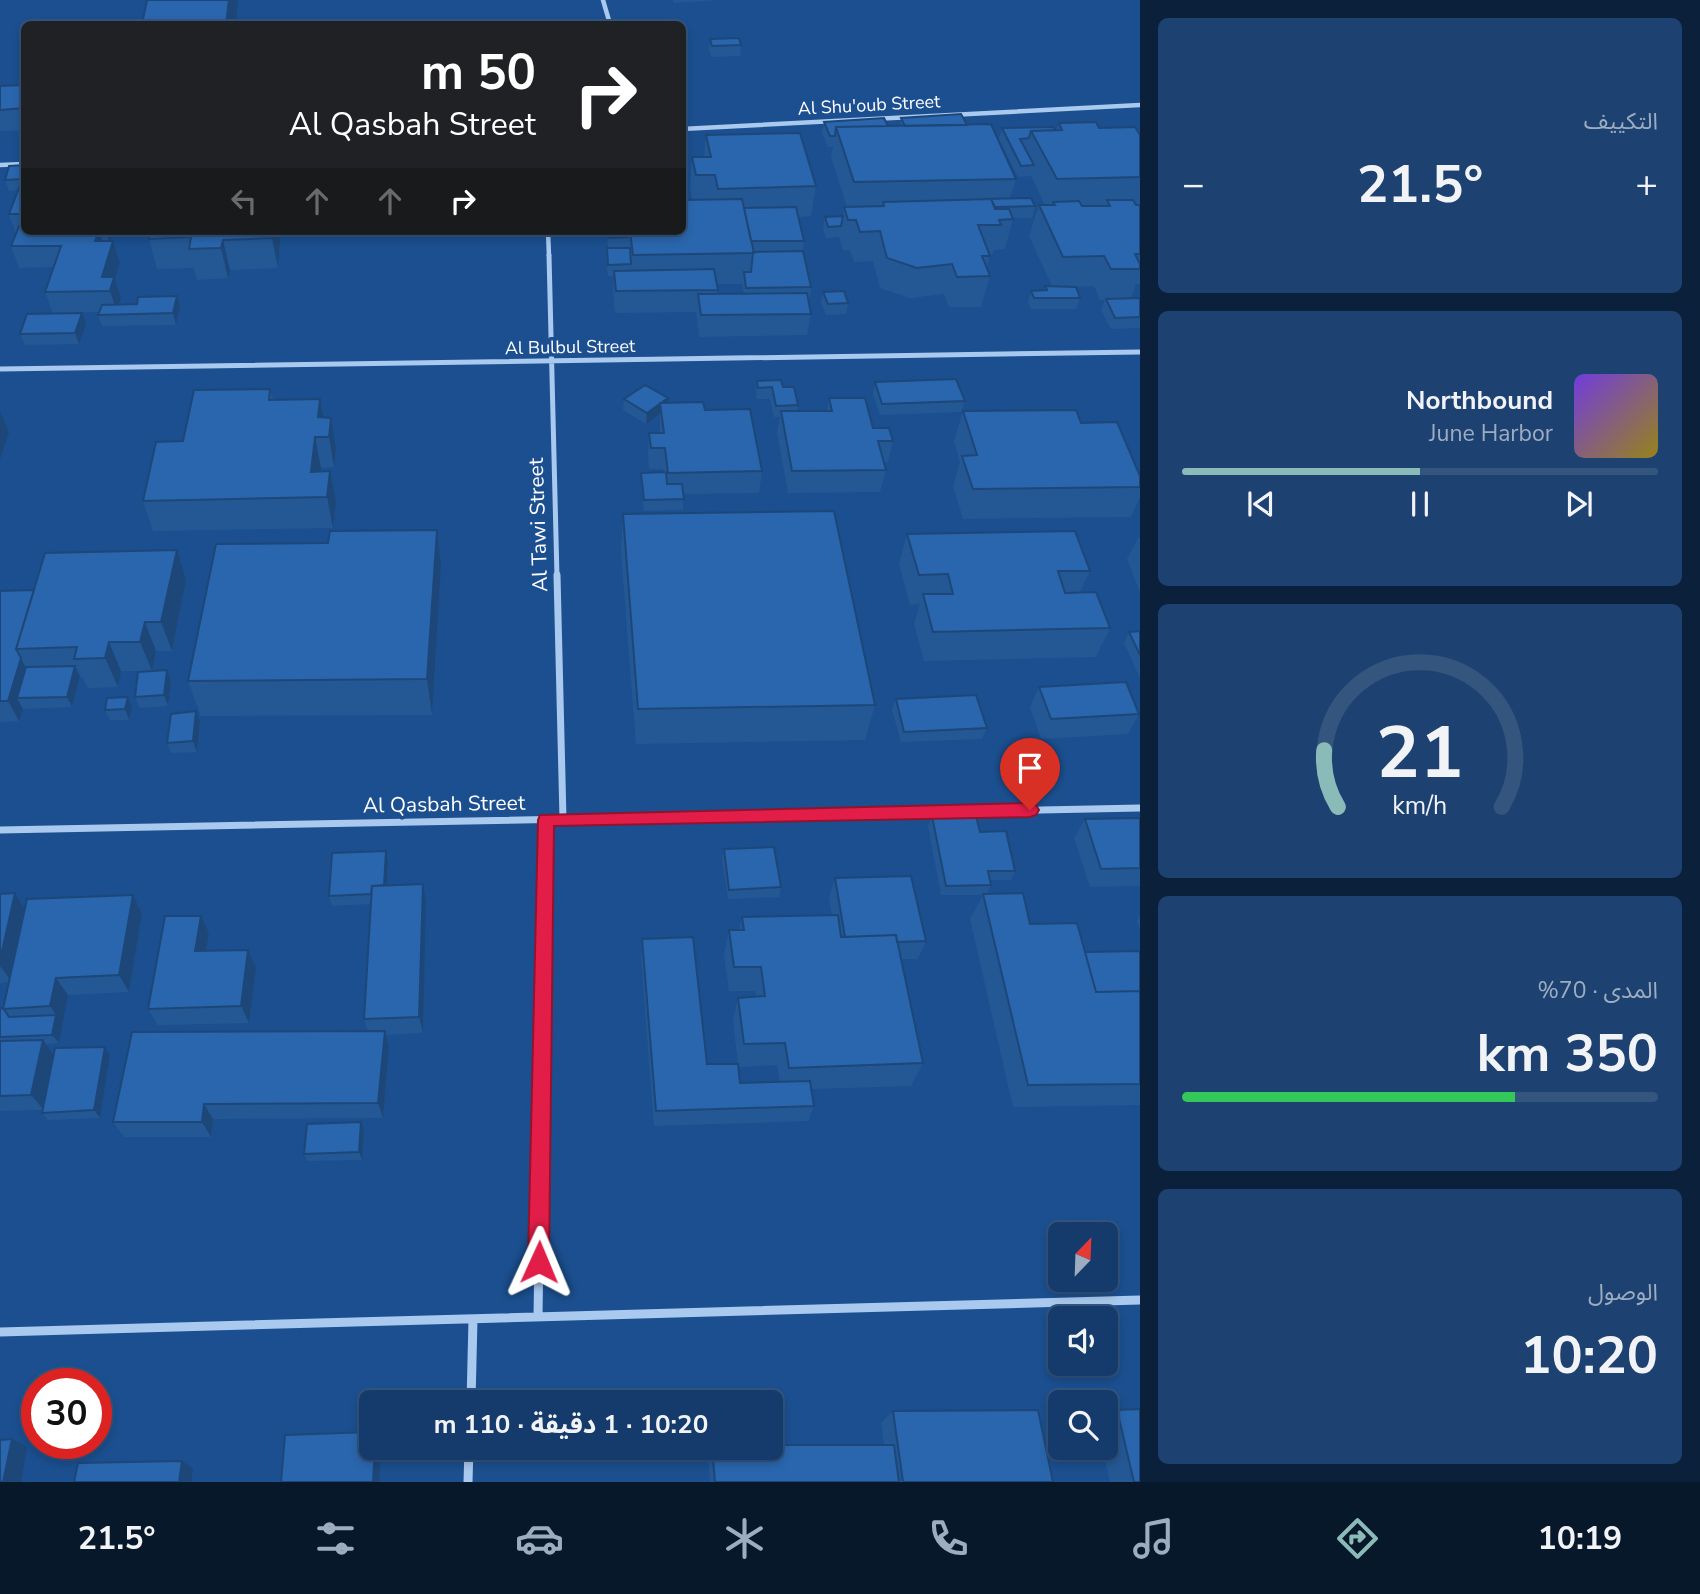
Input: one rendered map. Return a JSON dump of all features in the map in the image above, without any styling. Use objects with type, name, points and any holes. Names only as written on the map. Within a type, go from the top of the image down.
[{"type":"street","points":[[603,0],[609,21]]},
{"type":"street","name":"Al Shu'oub Street","points":[[686,129],[1140,105]]},
{"type":"street","points":[[0,165],[21,164]]},
{"type":"street","name":"Al Tawi Street","points":[[548,235],[563,819]]},
{"type":"street","name":"Al Bulbul Street","points":[[0,369],[1140,352]]},
{"type":"street","name":"Al Qasbah Street","points":[[0,830],[1140,808]]},
{"type":"street","points":[[538,1317],[546,820]]},
{"type":"street","points":[[0,1332],[1140,1300]]},
{"type":"street","points":[[471,1390],[473,1320]]},
{"type":"street","points":[[468,1482],[469,1460]]},
{"type":"building","points":[[147,0],[229,0],[226,21],[143,21]]},
{"type":"building","points":[[739,38],[741,45],[712,46],[710,39]]},
{"type":"building","points":[[21,85],[21,108],[0,110],[0,86]]},
{"type":"building","points":[[961,114],[967,125],[905,126],[901,118]]},
{"type":"building","points":[[884,118],[888,126],[836,127],[835,136],[830,136],[824,122]]},
{"type":"building","points":[[1096,122],[1099,128],[1135,127],[1140,135],[1140,177],[1057,179],[1031,131],[1062,130],[1059,123]]},
{"type":"building","points":[[991,124],[1016,179],[854,182],[836,127]]},
{"type":"building","points":[[1053,127],[1055,130],[1031,131],[1029,138],[1020,139],[1034,165],[1021,166],[1002,128]]},
{"type":"building","points":[[800,133],[816,186],[718,189],[715,175],[696,175],[692,157],[711,157],[706,135]]},
{"type":"building","points":[[21,165],[21,179],[5,180],[9,166]]},
{"type":"building","points":[[21,183],[21,214],[9,214]]},
{"type":"building","points":[[1031,198],[1035,206],[995,207],[991,199],[984,199]]},
{"type":"building","points":[[742,199],[754,253],[633,255],[630,235],[686,235],[686,200]]},
{"type":"building","points":[[991,199],[995,209],[1009,209],[1013,219],[999,220],[1001,225],[978,225],[990,256],[982,256],[990,276],[957,277],[952,264],[917,268],[887,258],[880,231],[860,232],[856,220],[848,220],[844,207],[884,206],[883,202]]},
{"type":"building","points":[[1107,200],[1133,200],[1136,205],[1140,205],[1140,254],[1135,254],[1140,269],[1111,269],[1104,256],[1063,257],[1039,205],[1079,201],[1082,206],[1110,206]]},
{"type":"building","points":[[796,207],[804,241],[751,241],[744,208]]},
{"type":"building","points":[[843,216],[841,226],[828,227],[825,217]]},
{"type":"building","points":[[21,221],[21,235],[97,235],[95,241],[113,241],[102,277],[114,277],[110,291],[45,292],[61,246],[11,246]]},
{"type":"building","points":[[150,235],[272,235],[272,238],[223,240],[221,248],[189,249],[191,237],[149,239]]},
{"type":"building","points":[[608,235],[628,235],[628,237],[608,238]]},
{"type":"building","points":[[607,248],[630,248],[631,264],[608,265]]},
{"type":"building","points":[[803,251],[811,287],[746,288],[744,272],[751,272],[753,252]]},
{"type":"building","points":[[714,269],[718,290],[616,291],[614,271]]},
{"type":"building","points":[[1045,286],[1076,287],[1080,298],[1034,298],[1031,291],[1047,290]]},
{"type":"building","points":[[844,291],[848,303],[828,304],[823,292]]},
{"type":"building","points":[[807,293],[811,314],[701,315],[698,294]]},
{"type":"building","points":[[177,296],[173,313],[98,315],[102,305],[137,304],[138,297]]},
{"type":"building","points":[[1140,298],[1140,317],[1115,318],[1106,299]]},
{"type":"building","points":[[82,313],[75,333],[20,334],[27,314]]},
{"type":"building","points":[[956,379],[965,401],[882,404],[875,382]]},
{"type":"building","points":[[781,380],[783,387],[794,387],[798,405],[776,406],[772,387],[758,388],[757,381]]},
{"type":"building","points":[[645,385],[668,398],[647,413],[624,399]]},
{"type":"building","points":[[270,389],[269,400],[320,399],[318,417],[331,418],[329,437],[315,437],[311,472],[330,471],[327,497],[143,501],[156,442],[183,441],[194,390]]},
{"type":"building","points":[[829,398],[865,398],[873,428],[889,428],[893,441],[878,441],[886,470],[792,471],[781,411],[832,411]]},
{"type":"building","points":[[703,402],[705,410],[750,409],[762,471],[668,473],[665,448],[651,448],[649,433],[664,433],[660,403]]},
{"type":"building","points":[[1076,410],[1081,423],[1117,422],[1140,476],[1140,487],[973,489],[962,456],[977,455],[963,411]]},
{"type":"building","points":[[666,472],[667,484],[682,484],[684,499],[644,500],[641,473]]},
{"type":"building","points":[[834,511],[875,705],[638,709],[623,514]]},
{"type":"building","points":[[437,530],[427,679],[188,681],[216,544],[328,543],[330,531]]},
{"type":"building","points":[[1075,531],[1090,571],[1058,571],[1065,593],[1096,592],[1110,628],[933,632],[923,594],[953,594],[948,574],[919,575],[907,534]]},
{"type":"building","points":[[177,550],[161,622],[145,622],[140,642],[109,642],[105,658],[74,659],[77,647],[16,649],[45,553]]},
{"type":"building","points":[[34,590],[16,649],[21,658],[8,701],[0,701],[0,591]]},
{"type":"building","points":[[1140,631],[1140,655],[1129,632]]},
{"type":"building","points":[[75,666],[67,697],[17,698],[26,667]]},
{"type":"building","points":[[167,670],[164,695],[135,697],[138,672]]},
{"type":"building","points":[[1126,682],[1139,714],[1051,719],[1039,687]]},
{"type":"building","points":[[976,695],[987,728],[904,732],[896,699]]},
{"type":"building","points":[[128,697],[125,709],[105,710],[107,698]]},
{"type":"building","points":[[196,711],[193,741],[167,743],[171,714]]},
{"type":"building","points":[[932,816],[976,816],[980,832],[1006,831],[1015,871],[988,871],[991,885],[946,886]]},
{"type":"building","points":[[1140,818],[1140,868],[1101,869],[1085,819]]},
{"type":"building","points":[[774,847],[781,887],[729,890],[724,849]]},
{"type":"building","points":[[386,851],[384,885],[372,886],[371,894],[329,896],[332,853]]},
{"type":"building","points":[[911,876],[926,941],[897,942],[896,935],[845,937],[835,878]]},
{"type":"building","points":[[423,884],[419,1017],[364,1019],[372,886]]},
{"type":"building","points":[[15,893],[0,960],[0,894]]},
{"type":"building","points":[[1023,893],[1030,924],[1077,923],[1096,992],[1140,991],[1140,1084],[1028,1085],[983,894]]},
{"type":"building","points":[[133,895],[119,975],[56,978],[50,1006],[3,1009],[27,899]]},
{"type":"building","points":[[838,915],[841,937],[896,935],[923,1063],[789,1068],[785,1043],[744,1044],[738,998],[765,996],[761,967],[734,967],[729,930],[744,930],[742,917]]},
{"type":"building","points":[[165,916],[201,916],[195,951],[248,950],[241,1006],[148,1009]]},
{"type":"building","points":[[693,937],[707,1064],[738,1064],[740,1083],[810,1081],[814,1106],[656,1111],[642,939]]},
{"type":"building","points":[[1140,951],[1140,991],[1096,992],[1085,952]]},
{"type":"building","points":[[0,1008],[3,1008],[9,1017],[56,1015],[52,1035],[0,1037]]},
{"type":"building","points":[[385,1031],[378,1103],[204,1104],[202,1122],[113,1122],[132,1032]]},
{"type":"building","points":[[43,1040],[31,1095],[0,1096],[0,1041]]},
{"type":"building","points":[[105,1047],[94,1110],[42,1113],[55,1048]]},
{"type":"building","points":[[361,1122],[359,1152],[304,1154],[307,1124]]},
{"type":"building","points":[[1140,1409],[1140,1482],[1134,1482],[1118,1410]]},
{"type":"building","points":[[1038,1410],[1053,1482],[903,1482],[893,1411]]},
{"type":"building","points":[[359,1432],[359,1460],[374,1460],[373,1482],[281,1482],[285,1435]]},
{"type":"building","points":[[12,1439],[3,1482],[0,1482],[0,1440]]},
{"type":"building","points":[[783,1445],[894,1445],[899,1482],[715,1482],[713,1460],[783,1460]]},
{"type":"building","points":[[182,1461],[179,1482],[74,1482],[78,1463]]},
{"type":"route","points":[[539,1262],[546,820],[1030,810]]}]
